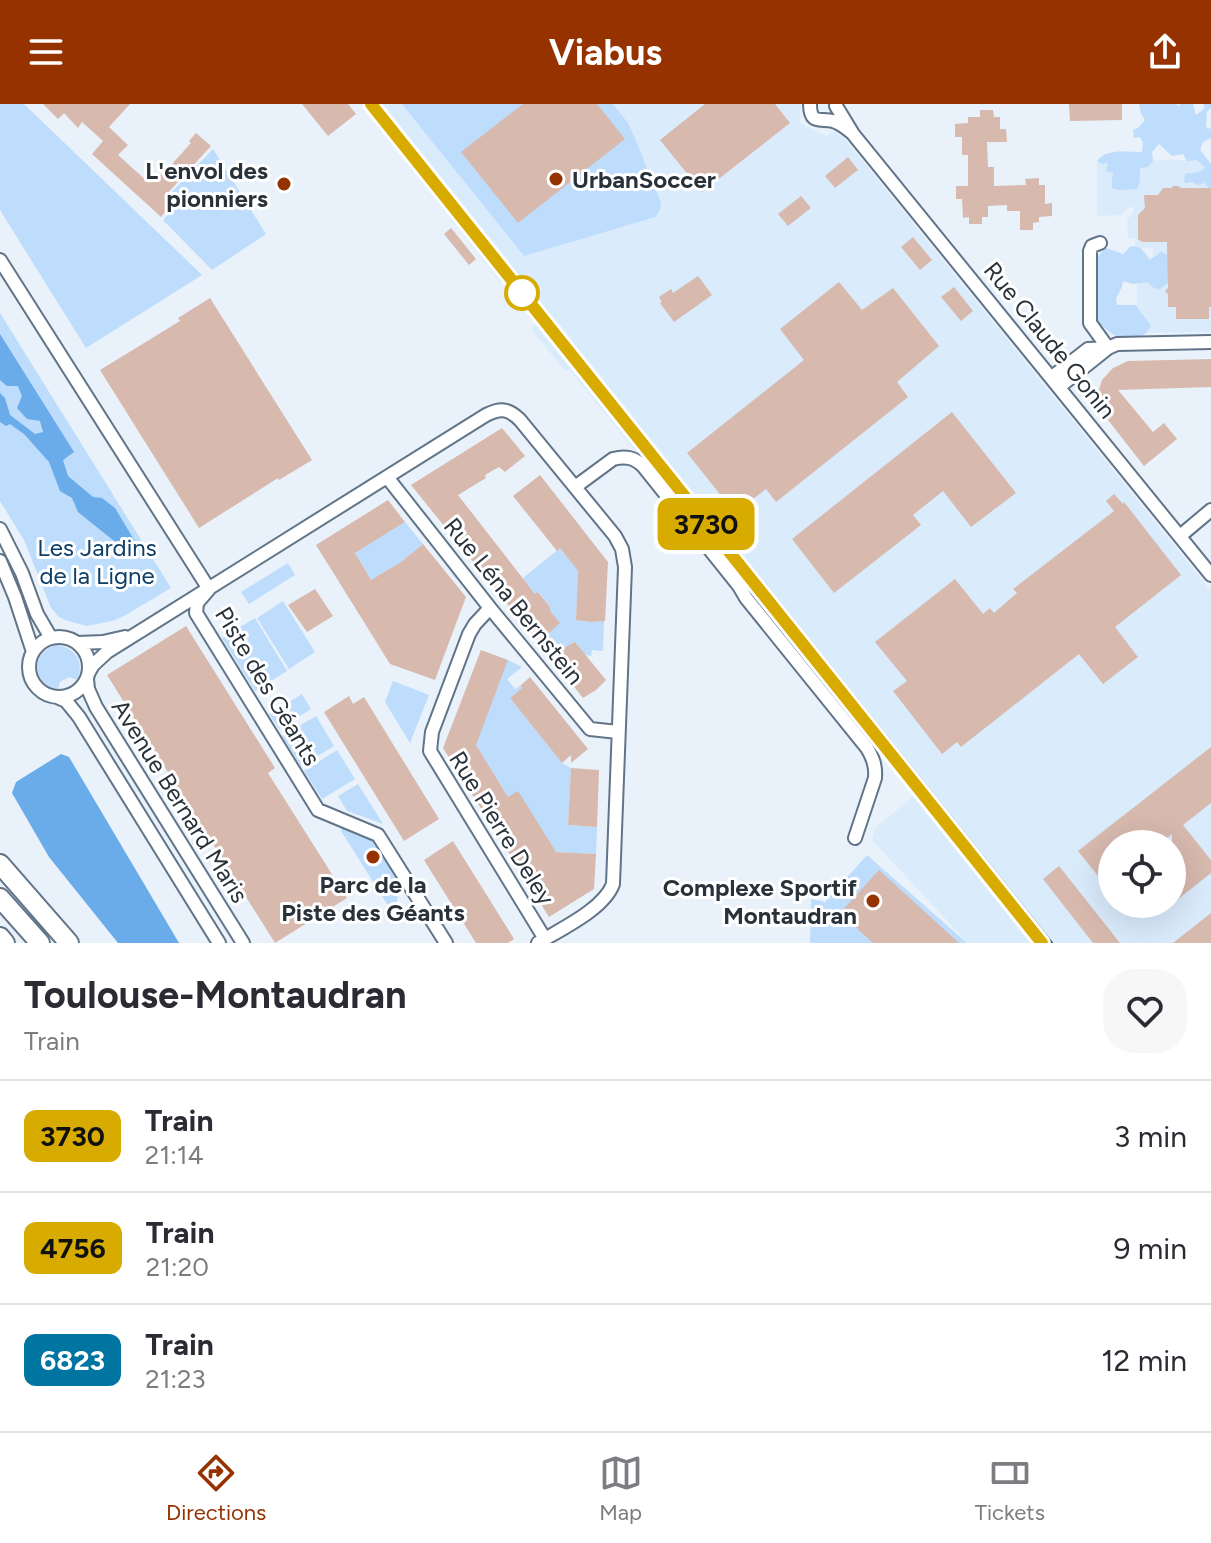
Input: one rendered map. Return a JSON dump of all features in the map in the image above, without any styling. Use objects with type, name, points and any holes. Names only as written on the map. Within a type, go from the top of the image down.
[{"type":"highway","points":[[1,864],[69,943]]},
{"type":"highway","points":[[0,898],[40,943]]},
{"type":"highway","points":[[0,937],[5,943]]},
{"type":"street","name":"Rue Claude Gonin","points":[[810,104],[815,119],[838,123],[853,134]]},
{"type":"street","name":"Rue Claude Gonin","points":[[836,105],[853,134],[1211,575]]},
{"type":"street","points":[[830,120],[835,114],[836,105]]},
{"type":"street","points":[[1100,243],[1092,246],[1090,251],[1090,323],[1108,348]]},
{"type":"street","name":"Piste des Géants","points":[[0,260],[209,589],[197,603],[196,613],[318,810],[378,835],[446,943]]},
{"type":"street","points":[[1056,382],[1117,344],[1211,342]]},
{"type":"street","points":[[132,636],[103,642],[78,643],[65,637],[44,641],[33,652],[29,667],[33,681],[43,692],[57,697],[78,691],[93,665],[132,636],[496,410],[514,414],[615,536],[624,557],[614,876],[610,891],[596,906],[542,941]]},
{"type":"street","points":[[575,487],[613,459],[632,458],[643,466],[739,586],[867,748],[873,760],[875,778],[855,838]]},
{"type":"street","name":"Rue Léna Bernstein","points":[[387,477],[590,729],[618,732]]},
{"type":"street","points":[[1180,536],[1211,510]]},
{"type":"street","points":[[0,529],[22,573],[37,614],[51,638]]},
{"type":"street","points":[[0,561],[33,652]]},
{"type":"street","name":"Rue Pierre Deley","points":[[490,608],[469,634],[432,732],[430,751],[542,941]]},
{"type":"street","points":[[78,643],[88,656],[88,675]]},
{"type":"street","name":"Avenue Bernard Maris","points":[[88,675],[88,689],[96,707],[243,943]]},
{"type":"street","name":"Avenue Bernard Maris","points":[[57,697],[66,701],[79,717],[219,943]]},
{"type":"shaded area","points":[[360,104],[801,104],[799,123],[826,136],[835,132],[844,138],[1211,591],[1211,943],[968,943],[872,840],[875,828],[914,796],[569,369],[565,371],[531,329],[538,323],[524,305],[518,308],[511,297],[517,291],[506,279],[501,283]]},
{"type":"shaded area","points":[[1197,160],[1211,174],[1211,332],[1137,333],[1137,257],[1153,257],[1153,248],[1135,248],[1135,238],[1128,238],[1127,220],[1135,210],[1130,206],[1122,215],[1097,216],[1097,161]]},
{"type":"green space","points":[[0,104],[24,104],[202,275],[86,348],[0,210]]},
{"type":"green space","name":"UrbanSoccer","points":[[402,104],[613,104],[634,136],[661,203],[660,210],[655,217],[524,256]]},
{"type":"green space","points":[[1139,104],[1176,104],[1179,107],[1180,104],[1193,104],[1196,115],[1204,109],[1204,104],[1211,104],[1206,127],[1211,129],[1211,138],[1203,142],[1200,150],[1211,164],[1211,188],[1205,183],[1184,182],[1185,174],[1205,168],[1197,160],[1187,161],[1183,154],[1172,156],[1159,144],[1152,152],[1153,161],[1148,167],[1140,168],[1137,189],[1112,188],[1114,173],[1106,171],[1108,163],[1097,161],[1111,152],[1142,152],[1143,143],[1140,137],[1134,138],[1133,130],[1145,120]]},
{"type":"green space","points":[[213,149],[266,234],[212,270],[163,220],[175,206],[166,198]]},
{"type":"green space","points":[[1131,246],[1141,248],[1150,260],[1161,252],[1168,255],[1172,280],[1160,289],[1147,282],[1133,284],[1123,281],[1116,298],[1117,305],[1136,305],[1151,325],[1142,336],[1128,340],[1116,336],[1098,322],[1097,257],[1106,248],[1123,254]]},
{"type":"green space","name":"Les Jardins de la Ligne","points":[[0,313],[171,588],[112,621],[87,626],[59,617],[51,608],[24,540],[0,501]]},
{"type":"green space","points":[[405,522],[423,544],[371,580],[355,553]]},
{"type":"green space","points":[[560,548],[578,571],[576,620],[604,621],[603,651],[592,650],[591,656],[562,649],[553,660],[537,641],[559,623],[539,592],[535,594],[523,578]]},
{"type":"green space","points":[[288,563],[295,575],[249,604],[241,592]]},
{"type":"green space","points":[[283,601],[315,652],[289,669],[257,618]]},
{"type":"green space","points":[[255,618],[287,671],[255,691],[222,638]]},
{"type":"green space","points":[[57,645],[74,653],[80,667],[77,680],[69,677],[60,682],[58,689],[43,681],[37,668],[42,654]]},
{"type":"green space","points":[[508,660],[522,667],[507,679],[515,689],[522,688],[510,698],[562,763],[571,768],[568,825],[597,827],[596,854],[556,852],[508,797],[478,749],[476,744]]},
{"type":"green space","points":[[393,681],[429,695],[410,743],[385,702]]},
{"type":"green space","points":[[302,694],[311,709],[279,729],[269,714]]},
{"type":"green space","points":[[316,716],[334,746],[301,766],[282,736]]},
{"type":"green space","points":[[337,750],[355,779],[322,799],[304,771]]},
{"type":"green space","points":[[358,784],[383,824],[347,811],[338,796]]},
{"type":"green space","points":[[343,825],[376,838],[399,874],[397,902],[389,907],[341,831]]},
{"type":"green space","name":"Complexe Sportif Montaudran","points":[[867,855],[967,943],[810,943],[811,899],[825,902]]},
{"type":"water","points":[[0,334],[74,452],[63,460],[68,476],[93,497],[102,498],[115,508],[142,553],[134,557],[78,512],[72,498],[60,491],[49,462],[24,434],[10,424],[6,426],[0,422],[0,393],[5,398],[10,415],[35,434],[43,432],[40,421],[27,419],[17,408],[22,396],[18,386],[7,386],[0,380]]},
{"type":"water","points":[[61,754],[69,757],[179,943],[118,943],[49,857],[12,793],[16,782]]},
{"type":"building","points":[[43,104],[130,104],[109,127],[128,145],[118,155],[149,183],[159,173],[162,175],[191,143],[189,141],[196,133],[211,146],[164,197],[172,204],[161,217],[92,154],[103,141],[82,122],[78,128],[64,113],[58,119]]},
{"type":"building","points":[[302,104],[348,104],[356,114],[328,136]]},
{"type":"building","points":[[523,104],[597,104],[625,139],[518,223],[461,152]]},
{"type":"building","points":[[705,104],[775,104],[790,123],[702,192],[660,140]]},
{"type":"building","points":[[1069,104],[1122,104],[1122,120],[1070,121]]},
{"type":"building","points":[[980,110],[993,110],[994,117],[1000,117],[1000,129],[1006,129],[1007,142],[987,142],[988,167],[994,167],[994,186],[1026,185],[1025,179],[1039,178],[1039,185],[1045,185],[1045,204],[1052,203],[1052,216],[1039,217],[1039,222],[1033,223],[1033,230],[1020,230],[1020,211],[1007,211],[1007,205],[988,206],[988,217],[982,217],[982,224],[969,224],[969,217],[963,218],[962,199],[956,199],[956,186],[968,186],[968,155],[962,155],[962,137],[955,137],[955,124],[968,123],[968,117],[980,117]]},
{"type":"building","points":[[848,157],[858,170],[835,188],[825,176]]},
{"type":"building","points":[[1163,188],[1211,188],[1209,319],[1176,319],[1176,307],[1168,307],[1165,291],[1168,288],[1167,242],[1142,242],[1138,239],[1138,215],[1145,208],[1144,195],[1158,195]]},
{"type":"building","points":[[801,196],[811,208],[788,226],[778,214]]},
{"type":"building","points":[[451,228],[476,259],[469,265],[444,234]]},
{"type":"building","points":[[913,237],[932,260],[920,270],[901,247]]},
{"type":"building","points":[[698,276],[712,295],[674,322],[659,297],[671,289],[673,293]]},
{"type":"building","points":[[839,282],[862,310],[893,288],[939,346],[897,382],[908,397],[776,502],[766,489],[735,513],[687,453],[804,360],[780,329]]},
{"type":"building","points":[[954,287],[973,311],[961,321],[941,297]]},
{"type":"building","points":[[210,298],[312,460],[199,528],[100,370],[180,321],[178,318]]},
{"type":"building","points":[[1211,359],[1211,387],[1118,390],[1153,432],[1164,423],[1177,439],[1144,466],[1101,411],[1098,393],[1102,380],[1113,368],[1128,361]]},
{"type":"building","points":[[952,412],[1016,493],[971,527],[943,491],[913,515],[921,525],[834,593],[792,539]]},
{"type":"building","points":[[502,428],[525,456],[505,472],[499,467],[458,495],[560,623],[537,641],[411,485]]},
{"type":"building","points":[[540,475],[608,562],[605,621],[576,620],[578,571],[560,548],[557,551],[513,496]]},
{"type":"building","points":[[1114,494],[1124,502],[1181,575],[1115,627],[1138,657],[1103,684],[1079,654],[961,747],[957,742],[942,754],[893,691],[907,681],[875,642],[955,579],[983,614],[990,608],[994,613],[1017,593],[1013,589],[1114,511],[1106,501]]},
{"type":"building","points":[[388,500],[405,522],[355,553],[371,580],[423,544],[466,597],[435,680],[390,664],[316,545]]},
{"type":"building","points":[[315,589],[333,616],[307,632],[288,605]]},
{"type":"building","points":[[186,626],[275,768],[268,773],[347,898],[275,943],[107,675]]},
{"type":"building","points":[[575,642],[606,680],[583,698],[553,660],[562,649]]},
{"type":"building","points":[[481,650],[508,660],[476,745],[508,797],[518,791],[556,852],[596,854],[594,889],[549,917],[443,748]]},
{"type":"building","points":[[530,677],[588,749],[571,763],[571,755],[562,763],[510,698]]},
{"type":"building","points":[[349,696],[353,704],[364,697],[439,819],[404,841],[324,712]]},
{"type":"building","points":[[1211,747],[1211,803],[1183,825],[1211,860],[1211,873],[1186,893],[1186,830],[1105,830]]},
{"type":"building","points":[[571,768],[599,770],[597,827],[568,825]]},
{"type":"building","points":[[1098,835],[1098,876],[1078,851]]},
{"type":"building","points":[[453,841],[514,939],[508,943],[476,943],[424,860]]},
{"type":"building","points":[[1059,866],[1120,943],[1093,943],[1043,879]]},
{"type":"building","points":[[879,870],[959,943],[873,943],[840,913]]},
{"type":"building","points":[[1211,913],[1211,943],[1173,943]]},
{"type":"railway","points":[[379,104],[1051,943]]},
{"type":"train","name":"3730","points":[[371,104],[1042,943]]},
{"type":"place","name":"UrbanSoccer","points":[[556,179]]},
{"type":"place","name":"L'envol des pionniers","points":[[284,184]]},
{"type":"place","name":"Parc de la Piste des Géants","points":[[373,857]]},
{"type":"place","name":"Complexe Sportif Montaudran","points":[[873,901]]}]
